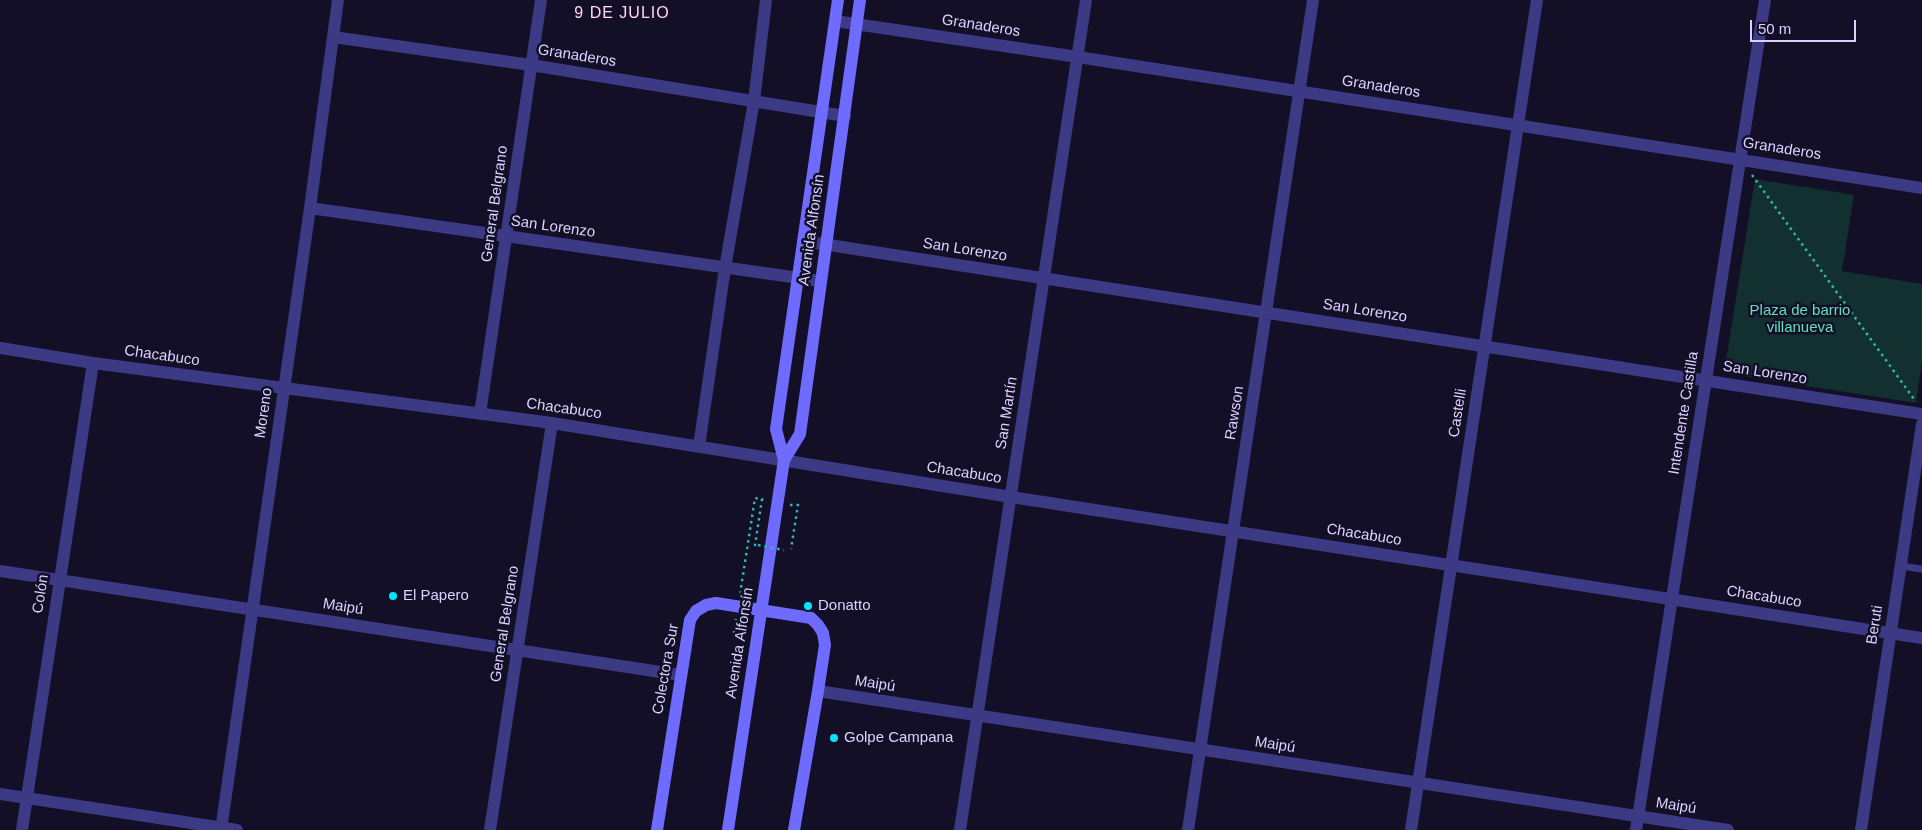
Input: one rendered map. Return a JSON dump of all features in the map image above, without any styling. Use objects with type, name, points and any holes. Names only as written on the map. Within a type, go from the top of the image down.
[{"type":"main road","name":"Avenida Alfonsín","points":[[784,460],[776,429],[838,0]]},
{"type":"main road","name":"Avenida Alfonsín","points":[[728,830],[784,460],[800,434],[860,0]]},
{"type":"main road","name":"Colectora Sur","points":[[657,830],[690,620],[696,611],[706,605],[716,603],[811,618],[823,633],[824,645],[818,691],[794,830]]},
{"type":"main road","points":[[720,830],[735,781]]},
{"type":"main road","points":[[734,830],[735,781]]},
{"type":"street","name":"Moreno","points":[[221,829],[338,0]]},
{"type":"street","name":"General Belgrano","points":[[480,414],[541,0]]},
{"type":"street","points":[[699,446],[725,268],[754,101],[766,0]]},
{"type":"street","name":"San Martín","points":[[960,830],[1086,0]]},
{"type":"street","name":"Rawson","points":[[1188,830],[1313,0]]},
{"type":"street","name":"Castelli","points":[[1411,830],[1536,0]]},
{"type":"street","name":"Intendente Castilla","points":[[1636,830],[1765,0]]},
{"type":"street","name":"Granaderos","points":[[835,21],[858,23],[1922,188]]},
{"type":"street","name":"Granaderos","points":[[333,37],[532,65],[845,116]]},
{"type":"street","name":"San Lorenzo","points":[[310,208],[820,281]]},
{"type":"street","name":"San Lorenzo","points":[[803,241],[1706,380],[1919,408]]},
{"type":"street","name":"Chacabuco","points":[[0,348],[93,363],[552,423],[1011,497],[1922,638]]},
{"type":"street","name":"Colón","points":[[22,830],[93,363]]},
{"type":"street","name":"General Belgrano","points":[[490,830],[552,423]]},
{"type":"street","name":"Beruti","points":[[1860,830],[1922,424]]},
{"type":"street","name":"Maipú","points":[[0,571],[680,675]]},
{"type":"street","name":"Maipú","points":[[818,691],[1728,830]]},
{"type":"street","points":[[0,794],[237,830]]},
{"type":"lane","points":[[1901,566],[1922,569]]},
{"type":"path","points":[[1740,159],[1919,408]]},
{"type":"path","points":[[734,633],[755,498],[762,499],[755,545],[784,550]]},
{"type":"path","points":[[789,513],[790,504],[798,505],[791,549]]},
{"type":"green space","name":"Plaza de barrio villanueva","points":[[1755,179],[1854,195],[1842,271],[1922,284],[1922,362],[1916,403],[1724,373]]},
{"type":"place","name":"El Papero","points":[[393,596]]},
{"type":"place","name":"Donatto","points":[[808,606]]},
{"type":"place","name":"Golpe Campana","points":[[834,738]]},
{"type":"district","name":"9 DE JULIO","points":[[622,14]]}]
